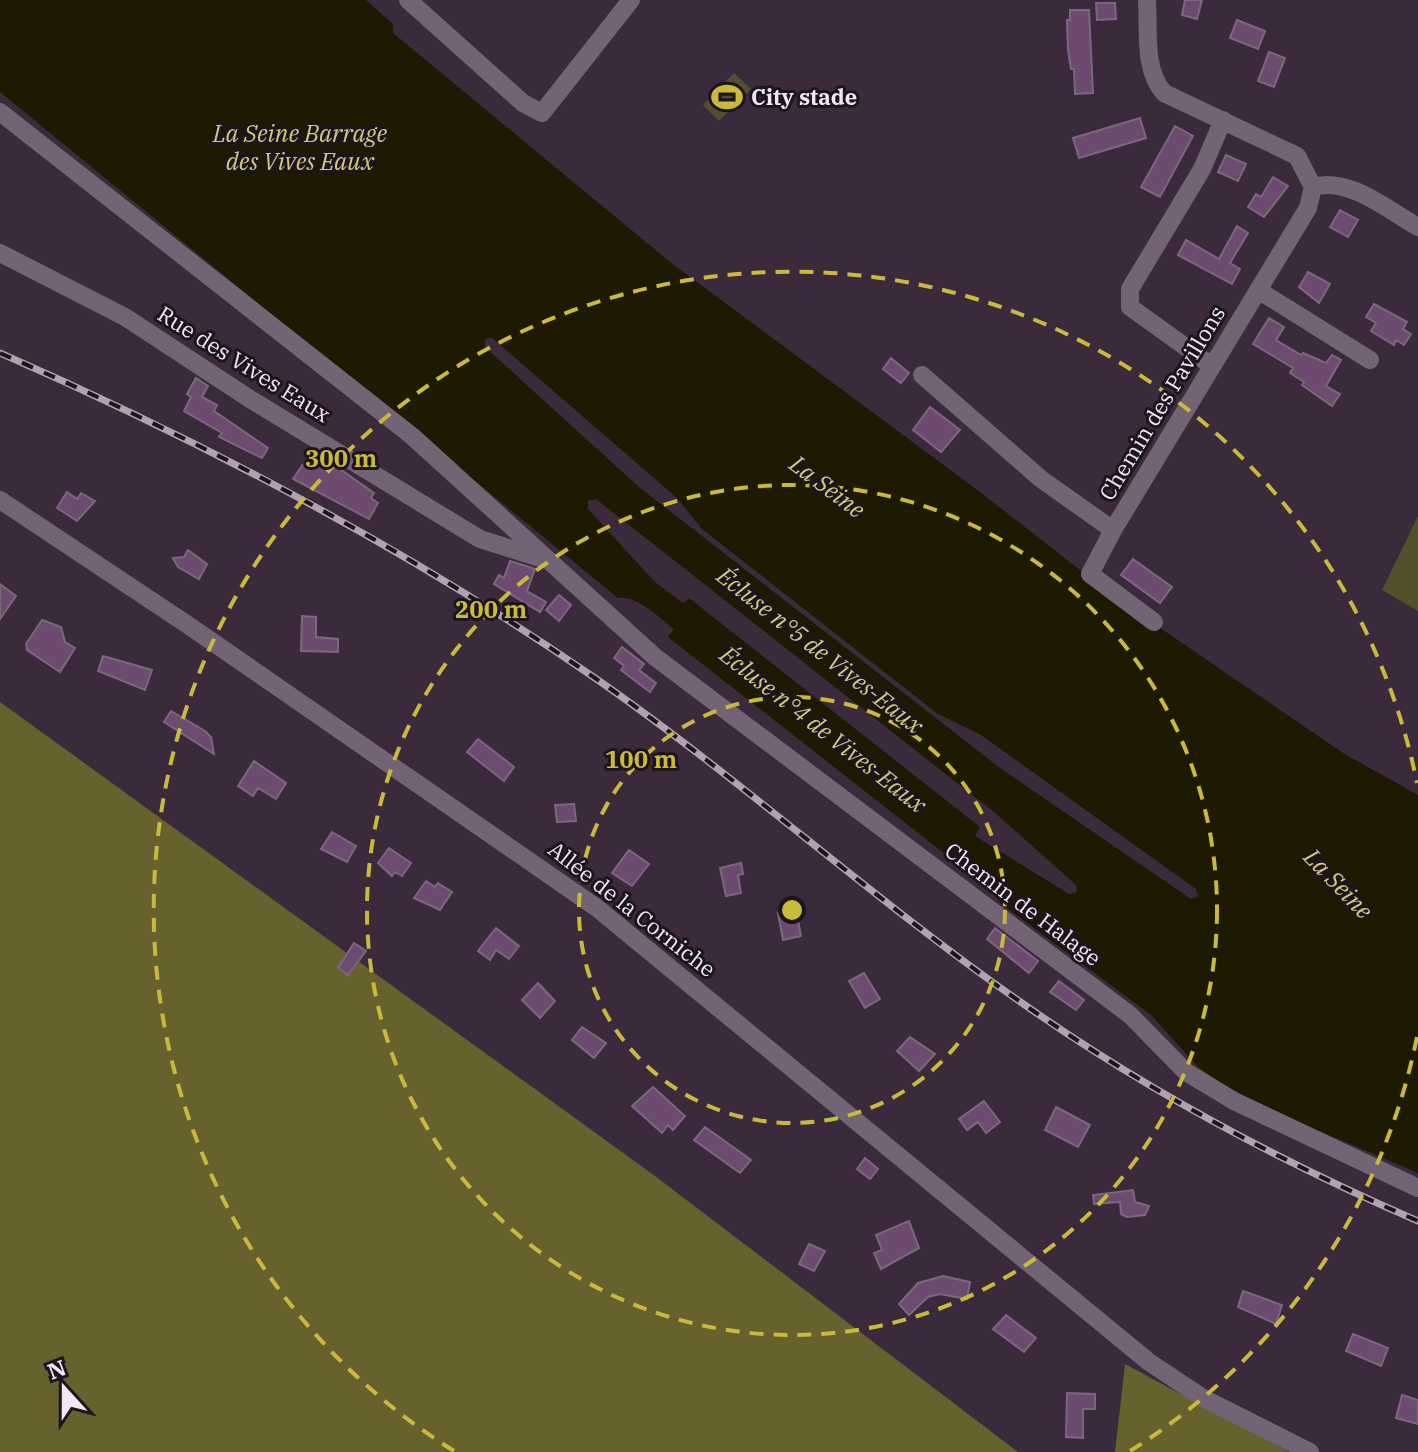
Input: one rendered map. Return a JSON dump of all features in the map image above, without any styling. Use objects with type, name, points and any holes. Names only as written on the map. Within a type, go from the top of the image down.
[{"type":"street","points":[[408,0],[523,103],[542,113],[631,0]]},
{"type":"street","points":[[1147,0],[1153,81],[1164,93],[1297,156],[1313,187],[1327,182],[1343,185],[1418,227]]},
{"type":"street","name":"Chemin de Halage","points":[[0,112],[412,436],[655,657],[1130,1015],[1186,1072],[1234,1101],[1418,1188]]},
{"type":"street","points":[[1212,366],[1130,307],[1130,289],[1202,169],[1223,120]]},
{"type":"street","name":"Chemin des Pavillons","points":[[1154,622],[1090,574],[1113,530],[1308,208],[1313,187]]},
{"type":"street","name":"Rue des Vives Eaux","points":[[0,253],[125,317],[250,399],[480,539],[517,554],[546,560]]},
{"type":"street","points":[[1258,290],[1370,360]]},
{"type":"street","points":[[922,375],[1041,479],[1113,530]]},
{"type":"street","name":"Allée de la Corniche","points":[[0,500],[188,625],[597,908],[1149,1362],[1203,1398],[1310,1452]]},
{"type":"shaded area","name":"City stade","points":[[734,73],[751,89],[719,121],[703,105]]},
{"type":"shaded area","points":[[1418,516],[1418,611],[1382,590]]},
{"type":"shaded area","points":[[0,702],[655,1176],[1018,1452],[0,1452]]},
{"type":"shaded area","points":[[1125,1364],[1289,1452],[1115,1452]]},
{"type":"water","name":"La Seine Barrage des Vives Eaux","points":[[0,0],[366,0],[393,24],[393,33],[670,262],[980,492],[1112,595],[1343,753],[1418,795],[1418,1173],[1240,1097],[1197,1066],[1151,1015],[1000,903],[982,872],[959,854],[954,861],[668,637],[674,629],[655,614],[633,600],[618,598],[0,92]],"holes":[[[491,337],[677,498],[702,529],[938,714],[981,735],[1196,889],[1198,896],[1191,899],[1000,768],[639,487],[485,347],[485,340]],[[596,499],[994,812],[1076,885],[1077,892],[1069,894],[975,836],[980,827],[689,598],[683,603],[655,582],[588,509],[588,501]]]},
{"type":"building","points":[[1185,0],[1202,0],[1197,19],[1182,15]]},
{"type":"building","points":[[1096,3],[1115,3],[1116,19],[1097,20]]},
{"type":"building","points":[[1070,10],[1089,10],[1093,93],[1075,94],[1074,69],[1071,69],[1068,50],[1067,20],[1070,20]]},
{"type":"building","points":[[1237,20],[1265,31],[1258,49],[1230,38]]},
{"type":"building","points":[[1269,52],[1285,58],[1274,87],[1258,81]]},
{"type":"building","points":[[1140,118],[1146,138],[1079,158],[1073,138]]},
{"type":"building","points":[[1175,126],[1193,136],[1160,197],[1141,187]]},
{"type":"building","points":[[1226,155],[1246,164],[1238,181],[1218,172]]},
{"type":"building","points":[[1273,177],[1288,186],[1264,217],[1248,207],[1256,194],[1261,197]]},
{"type":"building","points":[[1340,210],[1358,220],[1348,237],[1330,227]]},
{"type":"building","points":[[1237,226],[1248,233],[1230,263],[1240,269],[1232,284],[1178,255],[1186,240],[1219,259]]},
{"type":"building","points":[[1308,272],[1330,284],[1319,303],[1299,287]]},
{"type":"building","points":[[1374,304],[1407,322],[1403,329],[1411,334],[1404,345],[1396,340],[1394,345],[1371,331],[1376,323],[1366,317]]},
{"type":"building","points":[[1269,318],[1284,327],[1276,340],[1301,355],[1303,353],[1326,363],[1332,355],[1341,360],[1326,386],[1340,394],[1332,406],[1302,385],[1304,382],[1290,373],[1293,368],[1253,344]]},
{"type":"building","points":[[891,358],[909,373],[901,383],[883,369]]},
{"type":"building","points":[[196,378],[208,386],[202,397],[217,405],[214,411],[268,448],[262,458],[219,437],[222,433],[184,411],[191,397],[187,394]]},
{"type":"building","points":[[930,407],[960,430],[941,452],[913,430]]},
{"type":"building","points":[[306,460],[327,468],[330,462],[374,493],[371,498],[378,503],[369,519],[293,479]]},
{"type":"building","points":[[67,492],[77,499],[81,493],[95,501],[77,521],[57,508]]},
{"type":"building","points":[[188,550],[207,564],[199,579],[178,567],[173,558],[184,557]]},
{"type":"building","points":[[1133,559],[1172,587],[1160,603],[1121,575]]},
{"type":"building","points":[[510,561],[535,569],[527,591],[546,602],[540,612],[494,584],[499,575],[504,578]]},
{"type":"building","points":[[0,584],[16,596],[0,619]]},
{"type":"building","points":[[559,595],[571,605],[559,621],[546,610]]},
{"type":"building","points":[[302,616],[316,617],[316,637],[338,639],[338,652],[301,651]]},
{"type":"building","points":[[42,620],[61,627],[65,642],[75,648],[60,672],[27,650],[26,644]]},
{"type":"building","points":[[622,647],[644,664],[639,670],[656,683],[650,692],[621,670],[624,666],[614,658]]},
{"type":"building","points":[[103,656],[152,670],[145,690],[98,671]]},
{"type":"building","points":[[171,711],[211,737],[214,754],[164,722]]},
{"type":"building","points":[[478,739],[514,767],[504,781],[467,752]]},
{"type":"building","points":[[254,761],[286,783],[276,799],[258,788],[253,796],[238,786]]},
{"type":"building","points":[[574,804],[576,821],[557,822],[555,805]]},
{"type":"building","points":[[332,832],[356,846],[347,862],[321,849]]},
{"type":"building","points":[[389,848],[411,863],[402,876],[395,872],[392,876],[378,863]]},
{"type":"building","points":[[629,850],[649,864],[632,886],[612,873]]},
{"type":"building","points":[[741,863],[743,874],[738,875],[741,893],[726,896],[720,868]]},
{"type":"building","points":[[426,881],[435,887],[438,883],[452,892],[440,910],[414,898]]},
{"type":"building","points":[[796,910],[801,936],[783,940],[778,913]]},
{"type":"building","points":[[496,928],[519,946],[509,959],[496,950],[490,960],[478,951]]},
{"type":"building","points":[[995,928],[1038,961],[1029,973],[987,939]]},
{"type":"building","points":[[354,943],[366,951],[348,975],[338,968]]},
{"type":"building","points":[[864,973],[880,999],[865,1008],[849,981]]},
{"type":"building","points":[[1059,981],[1084,1000],[1076,1010],[1050,992]]},
{"type":"building","points":[[538,983],[555,1001],[540,1018],[522,1000]]},
{"type":"building","points":[[582,1027],[606,1043],[594,1058],[572,1040]]},
{"type":"building","points":[[910,1037],[935,1054],[919,1071],[897,1051]]},
{"type":"building","points":[[653,1087],[685,1116],[673,1130],[668,1125],[662,1133],[632,1106]]},
{"type":"building","points":[[984,1101],[1000,1122],[986,1133],[978,1122],[967,1130],[959,1119]]},
{"type":"building","points":[[1056,1107],[1090,1125],[1078,1147],[1045,1130]]},
{"type":"building","points":[[705,1127],[751,1160],[740,1173],[694,1140]]},
{"type":"building","points":[[865,1158],[878,1169],[870,1179],[857,1169]]},
{"type":"building","points":[[1133,1190],[1135,1202],[1149,1206],[1145,1215],[1127,1217],[1121,1214],[1120,1202],[1094,1204],[1093,1195]]},
{"type":"building","points":[[909,1221],[919,1248],[881,1269],[874,1253],[882,1250],[876,1235]]},
{"type":"building","points":[[809,1244],[825,1251],[814,1271],[799,1264]]},
{"type":"building","points":[[943,1276],[970,1282],[967,1299],[940,1294],[928,1297],[909,1315],[899,1304],[918,1283]]},
{"type":"building","points":[[1243,1291],[1282,1305],[1276,1324],[1238,1307]]},
{"type":"building","points":[[1006,1315],[1036,1338],[1024,1352],[993,1329]]},
{"type":"building","points":[[1353,1334],[1388,1348],[1381,1366],[1346,1351]]},
{"type":"building","points":[[1067,1393],[1095,1394],[1095,1409],[1083,1409],[1083,1438],[1066,1437]]},
{"type":"building","points":[[1402,1395],[1418,1400],[1418,1424],[1396,1418]]},
{"type":"railway","points":[[0,353],[230,462],[379,542],[452,586],[650,717],[914,924],[1069,1035],[1165,1094],[1264,1149],[1418,1221]]},
{"type":"place","name":"City stade","points":[[727,97]]},
{"type":"water label","name":"La Seine","points":[[827,487]]},
{"type":"water label","name":"Écluse n°5 de Vives-Eaux","points":[[820,651]]},
{"type":"water label","name":"Écluse n°4 de Vives-Eaux","points":[[823,730]]},
{"type":"water label","name":"La Seine","points":[[1338,884]]}]
